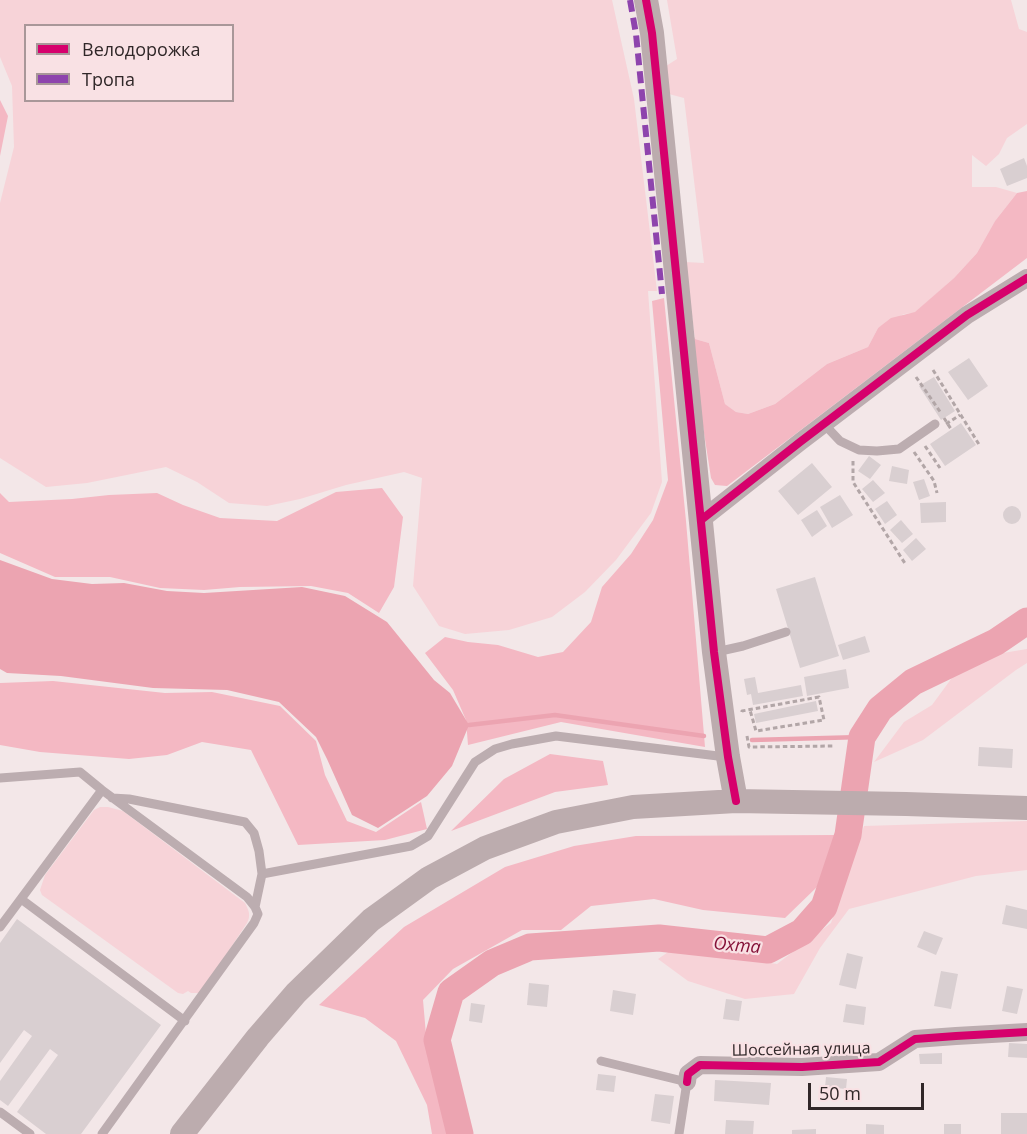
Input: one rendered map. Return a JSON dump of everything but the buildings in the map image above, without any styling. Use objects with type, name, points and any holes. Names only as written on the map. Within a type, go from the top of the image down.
[{"type":"main road","points":[[646,0],[652,33],[714,652],[736,801]]},
{"type":"main road","points":[[182,1134],[258,1036],[296,993],[371,920],[429,878],[485,848],[556,822],[633,807],[736,801],[1027,808]]},
{"type":"street","points":[[701,520],[967,315],[1027,278]]},
{"type":"street","name":"Шоссейная улица","points":[[687,1082],[688,1074],[700,1065],[802,1067],[879,1062],[915,1039],[1027,1032]]},
{"type":"lane","points":[[824,424],[840,441],[859,450],[878,451],[899,449],[935,424]]},
{"type":"lane","points":[[714,652],[743,646],[786,632]]},
{"type":"lane","points":[[262,874],[411,846],[428,836],[475,762],[495,749],[512,744],[556,736],[728,757]]},
{"type":"lane","points":[[0,778],[80,772],[247,897],[258,914],[185,1021],[102,1134]]},
{"type":"lane","points":[[0,927],[102,790]]},
{"type":"lane","points":[[112,798],[129,799],[245,822],[254,832],[262,874],[255,908]]},
{"type":"lane","points":[[21,899],[185,1021]]},
{"type":"lane","points":[[601,1061],[687,1082],[679,1134]]},
{"type":"lane","points":[[0,1112],[30,1134]]},
{"type":"path","points":[[933,370],[980,446]]},
{"type":"path","points":[[916,377],[951,429]]},
{"type":"path","points":[[935,424],[946,424],[961,415]]},
{"type":"path","points":[[853,447],[853,482],[906,565]]},
{"type":"path","points":[[928,449],[940,468]]},
{"type":"path","points":[[913,451],[934,481],[938,493]]},
{"type":"path","points":[[743,720],[742,711],[819,697],[824,720],[756,731],[750,710]]},
{"type":"path","points":[[745,729],[749,747],[835,746]]},
{"type":"shaded area","points":[[0,0],[612,0],[634,99],[657,291],[648,291],[662,482],[651,513],[616,560],[585,592],[552,617],[509,630],[465,634],[439,626],[413,586],[422,478],[404,472],[267,506],[229,503],[197,482],[166,467],[87,483],[46,487],[0,458],[0,203],[14,147],[12,86],[0,57]]},
{"type":"shaded area","points":[[667,0],[1011,0],[1019,29],[1027,32],[1027,124],[1007,138],[999,154],[986,166],[972,155],[972,187],[996,187],[1017,193],[995,221],[977,253],[954,278],[915,313],[904,314],[878,328],[868,347],[827,364],[775,404],[748,414],[736,412],[725,404],[709,343],[695,339],[685,262],[704,263],[684,98],[669,94],[666,66],[677,59]]},
{"type":"shaded area","points":[[0,100],[8,116],[0,156]]},
{"type":"shaded area","points":[[1027,191],[1027,258],[727,486],[715,485],[711,478],[686,317],[695,339],[709,343],[725,404],[736,412],[748,414],[775,404],[827,364],[868,347],[878,328],[891,318],[915,312],[954,278],[977,253],[995,221],[1017,193]]},
{"type":"shaded area","points":[[664,298],[705,747],[561,722],[468,745],[466,720],[453,690],[425,653],[445,637],[498,645],[538,657],[563,652],[591,622],[602,587],[631,554],[653,520],[668,480],[652,301]]},
{"type":"shaded area","points":[[382,488],[403,517],[394,587],[379,613],[348,593],[311,586],[204,590],[160,588],[110,577],[55,577],[0,553],[0,493],[9,502],[157,493],[220,518],[277,521],[336,492]]},
{"type":"shaded area","points":[[0,560],[52,579],[92,584],[124,583],[167,591],[204,593],[302,587],[345,596],[387,622],[434,680],[450,693],[469,725],[452,766],[427,796],[378,828],[352,815],[316,737],[279,702],[227,690],[153,688],[61,676],[7,673],[0,669]]},
{"type":"shaded area","points":[[1027,649],[1027,663],[923,740],[874,762],[904,722],[932,705],[954,675],[991,655]]},
{"type":"shaded area","points":[[53,681],[165,693],[212,692],[280,706],[316,741],[325,775],[347,821],[376,832],[421,802],[427,829],[385,840],[298,845],[251,750],[202,742],[167,755],[129,759],[40,752],[0,745],[0,683]]},
{"type":"shaded area","points":[[550,754],[603,761],[608,785],[555,792],[451,831],[504,779]]},
{"type":"shaded area","points":[[100,807],[123,811],[245,903],[249,913],[247,923],[201,993],[188,991],[183,994],[178,993],[42,895],[40,890],[45,875],[94,810]]},
{"type":"shaded area","points":[[1027,821],[1027,870],[976,876],[849,909],[820,948],[794,994],[745,999],[688,981],[658,959],[674,948],[777,964],[831,923],[864,826]]},
{"type":"shaded area","points":[[836,835],[818,886],[785,918],[703,910],[654,899],[591,906],[561,930],[522,930],[453,969],[423,1000],[427,1046],[440,1070],[445,1107],[452,1129],[449,1134],[432,1134],[427,1105],[396,1041],[365,1018],[319,1005],[404,927],[505,867],[574,846],[636,836]]},
{"type":"waterway","name":"Охта","points":[[460,1134],[437,1040],[451,992],[492,963],[530,947],[659,938],[768,950],[802,932],[824,907],[848,835],[862,737],[880,709],[913,682],[996,642],[1027,621]]},
{"type":"waterway","points":[[469,725],[555,715],[704,736]]},
{"type":"waterway","points":[[752,740],[862,737]]},
{"type":"marked path","points":[[630,0],[636,34],[662,294]]},
{"type":"cycle path","points":[[646,0],[652,33],[714,652],[736,801]]},
{"type":"cycle path","points":[[701,520],[967,315],[1027,278]]},
{"type":"cycle path","points":[[687,1082],[688,1074],[700,1065],[802,1067],[879,1062],[915,1039],[1027,1032]]}]
